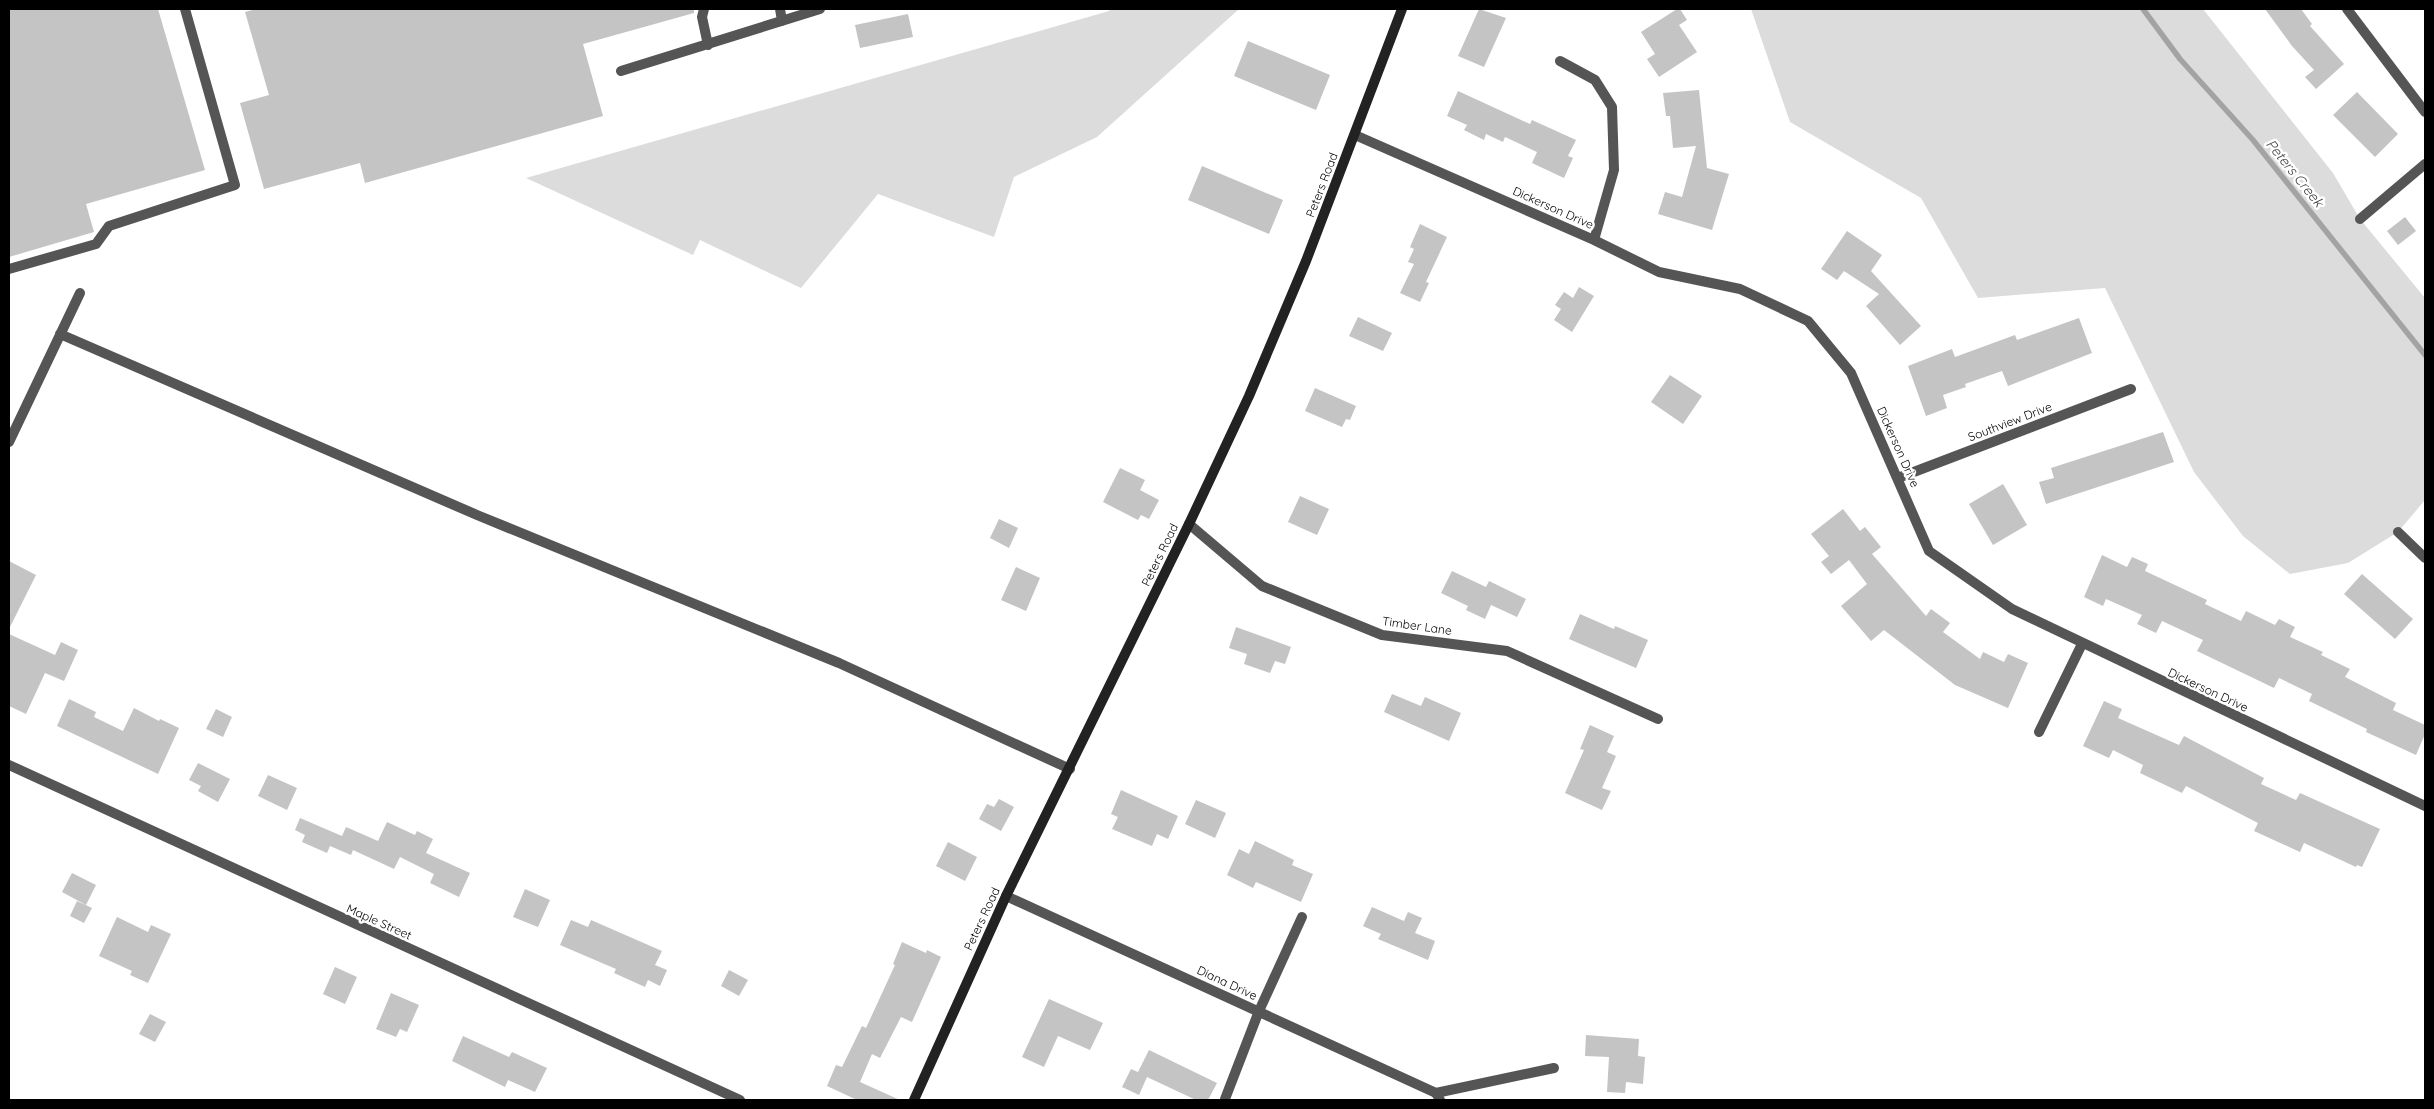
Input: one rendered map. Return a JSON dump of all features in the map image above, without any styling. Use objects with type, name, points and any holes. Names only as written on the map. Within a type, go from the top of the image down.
[{"type":"street","points":[[9,269],[96,244],[109,226],[234,185],[185,9]]},
{"type":"street","points":[[704,9],[702,17],[708,44]]},
{"type":"street","points":[[780,9],[782,21]]},
{"type":"street","points":[[621,71],[820,9]]},
{"type":"street","name":"Peters Road","points":[[914,1100],[1006,896],[1189,524],[1249,396],[1355,136],[1402,9]]},
{"type":"street","points":[[2347,9],[2425,112]]},
{"type":"street","points":[[1560,61],[1595,80],[1612,107],[1614,170],[1594,240]]},
{"type":"street","name":"Dickerson Drive","points":[[1355,136],[1594,240],[1659,272],[1740,289],[1808,322],[1851,373],[1929,550],[2012,609],[2425,806]]},
{"type":"street","points":[[2360,219],[2425,164]]},
{"type":"street","points":[[9,442],[80,293]]},
{"type":"street","points":[[60,334],[477,515],[839,663],[1070,768]]},
{"type":"street","name":"Southview Drive","points":[[1898,478],[2131,389]]},
{"type":"street","name":"Timber Lane","points":[[1189,524],[1262,586],[1382,636],[1507,650],[1658,719]]},
{"type":"street","points":[[2398,532],[2425,558]]},
{"type":"street","points":[[2039,732],[2082,644]]},
{"type":"street","name":"Maple Street","points":[[9,765],[740,1100]]},
{"type":"street","name":"Diana Drive","points":[[1006,896],[1259,1012],[1438,1097]]},
{"type":"street","points":[[1226,1099],[1259,1012],[1302,917]]},
{"type":"street","points":[[1438,1097],[1554,1068]]},
{"type":"shaded area","points":[[1110,9],[1239,9],[1097,137],[1014,177],[994,237],[878,194],[801,288],[700,240],[693,255],[526,178],[1109,11]]},
{"type":"shaded area","points":[[1751,9],[2203,9],[2333,173],[2360,219],[2425,298],[2425,500],[2398,532],[2348,563],[2290,574],[2243,536],[2194,472],[2105,288],[1978,298],[1921,198],[1790,122]]},
{"type":"building","points":[[9,9],[158,9],[205,170],[86,204],[94,232],[9,257]]},
{"type":"building","points":[[256,9],[694,9],[694,13],[583,44],[603,116],[365,183],[360,163],[264,189],[240,103],[269,95],[245,12]]},
{"type":"building","points":[[1479,9],[1506,18],[1484,67],[1458,56]]},
{"type":"building","points":[[1677,9],[1680,9],[1687,20],[1679,25],[1697,52],[1659,77],[1647,59],[1655,54],[1641,32]]},
{"type":"building","points":[[2265,9],[2301,9],[2312,24],[2310,26],[2344,64],[2316,89],[2305,77],[2314,70],[2292,46]]},
{"type":"building","points":[[908,14],[913,37],[860,48],[855,25]]},
{"type":"building","points":[[1248,41],[1330,75],[1316,110],[1234,76]]},
{"type":"building","points":[[1699,90],[1707,168],[1729,174],[1712,230],[1658,214],[1665,192],[1682,197],[1696,146],[1673,148],[1670,116],[1666,116],[1663,93]]},
{"type":"building","points":[[1458,91],[1530,124],[1532,120],[1576,140],[1568,156],[1573,158],[1564,178],[1532,163],[1537,152],[1505,137],[1503,142],[1486,134],[1484,140],[1464,130],[1467,125],[1447,116]]},
{"type":"building","points":[[2357,92],[2398,134],[2375,157],[2333,115]]},
{"type":"building","points":[[1202,166],[1283,200],[1269,234],[1188,200]]},
{"type":"building","points":[[2405,217],[2416,231],[2398,245],[2387,231]]},
{"type":"building","points":[[1420,224],[1447,237],[1426,282],[1429,283],[1420,302],[1400,293],[1414,264],[1408,262],[1414,249],[1410,247]]},
{"type":"building","points":[[1847,231],[1882,255],[1871,271],[1921,326],[1900,345],[1866,306],[1879,294],[1844,271],[1837,280],[1821,269]]},
{"type":"building","points":[[1579,287],[1594,296],[1572,332],[1554,320],[1561,309],[1555,305],[1564,292],[1573,298]]},
{"type":"building","points":[[1358,317],[1392,333],[1383,351],[1349,336]]},
{"type":"building","points":[[2079,318],[2092,353],[2008,386],[2002,371],[1965,384],[1966,387],[1943,395],[1947,408],[1926,416],[1908,366],[1952,349],[1955,357],[2015,335],[2017,340]]},
{"type":"building","points":[[1670,375],[1702,396],[1683,424],[1651,402]]},
{"type":"building","points":[[1315,388],[1356,406],[1350,420],[1346,419],[1342,427],[1305,411]]},
{"type":"building","points":[[2163,432],[2174,462],[2046,504],[2039,482],[2054,478],[2051,468]]},
{"type":"building","points":[[1120,468],[1145,480],[1140,490],[1159,500],[1149,519],[1141,515],[1138,520],[1103,502]]},
{"type":"building","points":[[2003,484],[2027,525],[1993,545],[1969,504]]},
{"type":"building","points":[[1300,496],[1329,509],[1317,535],[1288,522]]},
{"type":"building","points":[[1843,509],[1860,531],[1865,527],[1881,547],[1872,554],[1926,616],[1931,609],[1950,623],[1943,632],[1980,659],[1983,652],[2004,662],[2008,654],[2028,663],[2008,708],[1955,685],[1884,630],[1871,641],[1841,606],[1867,584],[1849,560],[1831,574],[1821,562],[1829,556],[1811,534]]},
{"type":"building","points":[[999,519],[1018,528],[1009,548],[990,538]]},
{"type":"building","points":[[2102,555],[2127,567],[2132,557],[2148,564],[2145,571],[2207,600],[2205,604],[2241,621],[2246,611],[2275,625],[2279,619],[2295,627],[2290,637],[2323,652],[2321,655],[2350,669],[2345,677],[2396,703],[2393,710],[2425,725],[2425,734],[2416,755],[2366,732],[2367,729],[2309,701],[2312,694],[2279,678],[2274,688],[2197,651],[2203,640],[2162,621],[2156,633],[2137,624],[2142,615],[2106,599],[2103,606],[2084,597]]},
{"type":"building","points":[[9,561],[36,575],[9,629]]},
{"type":"building","points":[[1016,567],[1040,578],[1026,611],[1001,600]]},
{"type":"building","points":[[1452,571],[1486,587],[1489,581],[1526,599],[1517,617],[1491,605],[1485,619],[1466,610],[1468,606],[1441,593]]},
{"type":"building","points":[[2362,574],[2413,619],[2395,639],[2344,594]]},
{"type":"building","points":[[1580,614],[1614,629],[1615,626],[1648,640],[1636,668],[1569,639]]},
{"type":"building","points":[[1236,627],[1291,647],[1285,664],[1275,661],[1270,673],[1244,664],[1247,654],[1229,648]]},
{"type":"building","points":[[9,634],[55,655],[61,642],[78,650],[64,681],[45,673],[26,714],[9,706]]},
{"type":"building","points":[[1392,694],[1421,706],[1425,697],[1461,713],[1449,741],[1384,712]]},
{"type":"building","points":[[69,699],[96,712],[94,717],[123,731],[134,708],[159,721],[160,719],[179,728],[158,774],[57,726]]},
{"type":"building","points":[[2104,701],[2122,709],[2118,718],[2179,745],[2184,736],[2264,778],[2261,784],[2296,800],[2300,793],[2380,829],[2362,867],[2357,865],[2356,867],[2304,843],[2300,852],[2254,831],[2258,823],[2186,786],[2182,793],[2140,773],[2143,765],[2113,750],[2109,758],[2083,746]]},
{"type":"building","points":[[216,709],[232,717],[223,737],[206,729]]},
{"type":"building","points":[[1590,725],[1614,736],[1607,752],[1616,756],[1602,788],[1611,791],[1602,810],[1565,793],[1584,750],[1580,749]]},
{"type":"building","points":[[198,763],[230,779],[218,802],[198,791],[201,786],[189,780]]},
{"type":"building","points":[[268,775],[297,788],[287,810],[258,796]]},
{"type":"building","points":[[1121,790],[1178,816],[1168,839],[1157,834],[1152,846],[1112,829],[1118,817],[1111,814]]},
{"type":"building","points":[[999,799],[1014,807],[1001,831],[979,819],[987,804],[994,807]]},
{"type":"building","points":[[1196,800],[1226,813],[1215,838],[1185,824]]},
{"type":"building","points":[[300,818],[342,836],[346,827],[378,841],[387,822],[415,835],[417,831],[433,839],[426,853],[470,873],[459,897],[430,883],[434,874],[400,857],[394,869],[353,850],[351,855],[330,846],[327,853],[302,842],[305,835],[295,830]]},
{"type":"building","points":[[1255,841],[1294,860],[1292,865],[1313,874],[1301,902],[1256,882],[1253,888],[1227,875],[1239,849],[1249,854]]},
{"type":"building","points":[[948,842],[977,857],[965,881],[936,866]]},
{"type":"building","points":[[72,873],[96,885],[86,905],[62,892]]},
{"type":"building","points":[[525,889],[550,900],[538,927],[513,917]]},
{"type":"building","points":[[77,901],[92,908],[84,923],[70,916]]},
{"type":"building","points":[[1372,907],[1404,921],[1408,912],[1422,918],[1415,933],[1435,941],[1428,960],[1378,939],[1381,934],[1363,926]]},
{"type":"building","points":[[117,917],[148,932],[151,925],[171,934],[148,983],[130,975],[132,971],[99,956]]},
{"type":"building","points":[[571,920],[588,927],[591,920],[662,951],[655,965],[667,970],[660,986],[648,980],[645,987],[614,973],[616,969],[560,945]]},
{"type":"building","points":[[902,942],[926,953],[927,950],[941,957],[912,1022],[901,1017],[880,1058],[872,1054],[860,1082],[900,1100],[857,1100],[827,1086],[836,1065],[842,1067],[862,1026],[866,1028],[895,965],[893,964]]},
{"type":"building","points":[[335,967],[357,977],[345,1004],[323,994]]},
{"type":"building","points":[[729,970],[748,980],[739,996],[721,986]]},
{"type":"building","points":[[391,993],[419,1005],[407,1032],[400,1029],[396,1037],[376,1029]]},
{"type":"building","points":[[1049,999],[1103,1023],[1090,1050],[1058,1036],[1044,1067],[1022,1057]]},
{"type":"building","points":[[150,1014],[166,1022],[155,1042],[139,1034]]},
{"type":"building","points":[[1586,1035],[1639,1039],[1638,1056],[1645,1057],[1643,1084],[1626,1082],[1625,1093],[1607,1092],[1609,1057],[1585,1056]]},
{"type":"building","points":[[463,1036],[509,1057],[512,1052],[547,1068],[535,1092],[508,1080],[505,1087],[452,1061]]},
{"type":"building","points":[[1149,1050],[1217,1083],[1208,1100],[1196,1100],[1147,1077],[1139,1095],[1122,1087],[1131,1069],[1138,1072]]},
{"type":"waterway","name":"Peters Creek","points":[[2143,9],[2180,59],[2253,140],[2425,355]]}]
